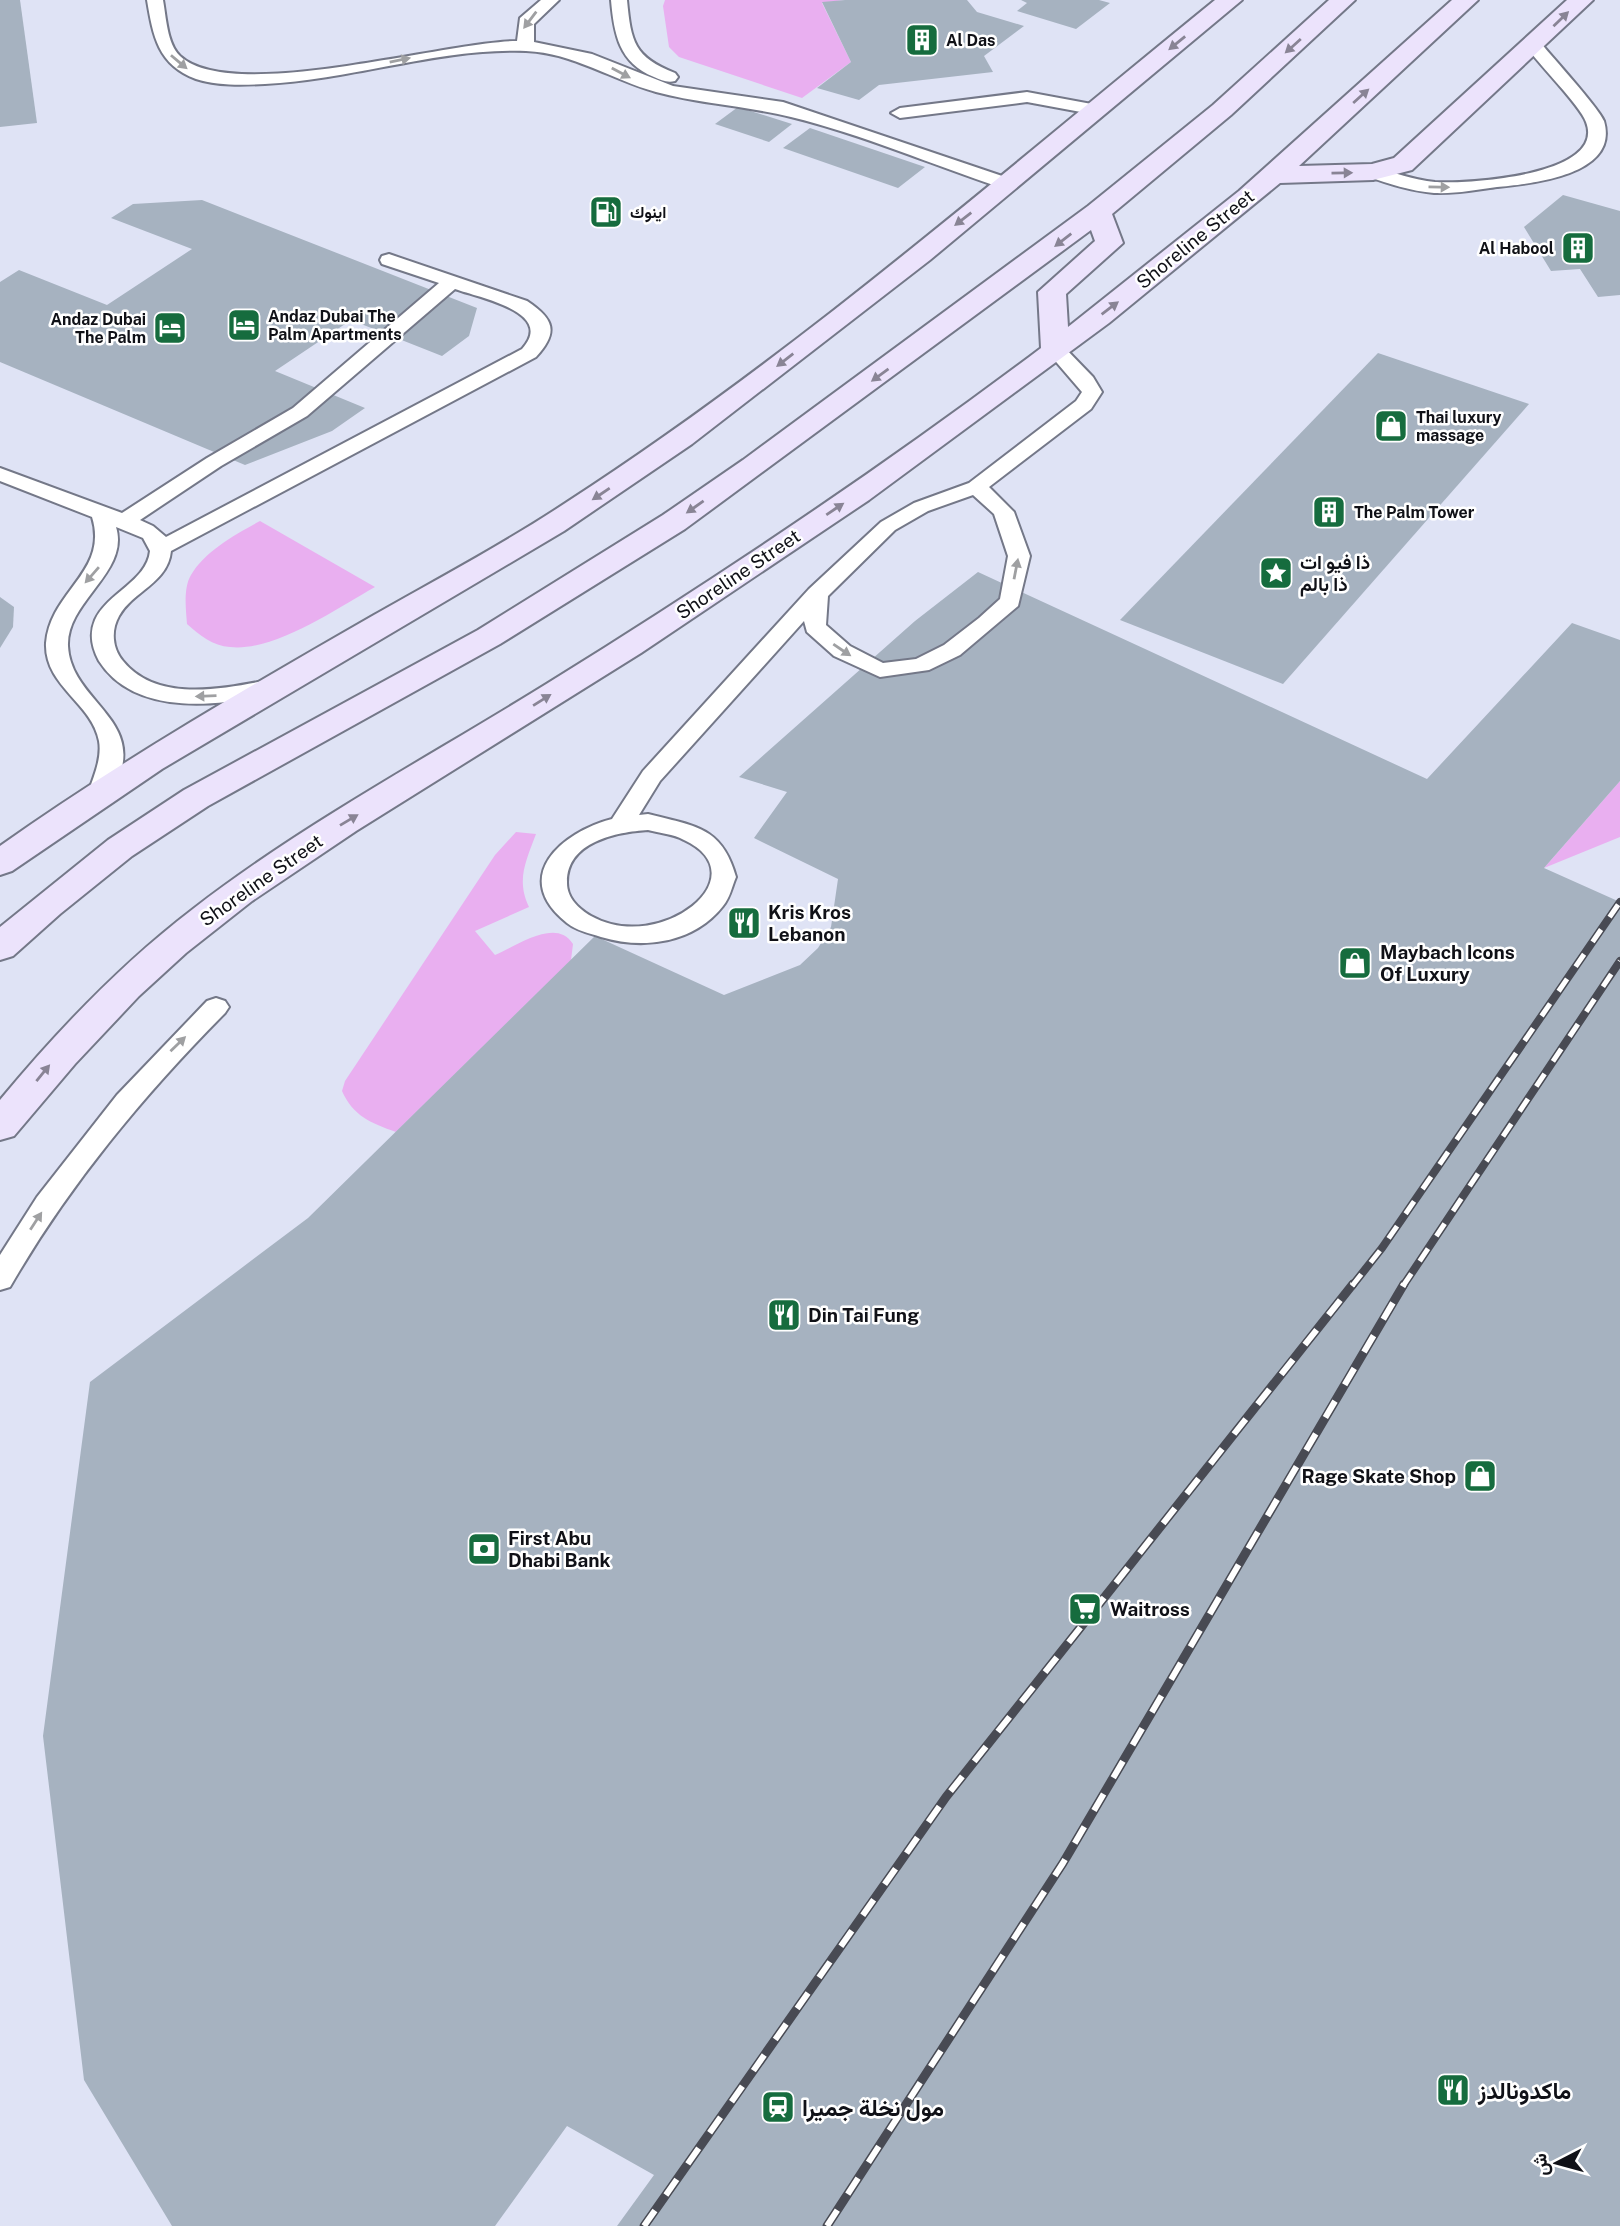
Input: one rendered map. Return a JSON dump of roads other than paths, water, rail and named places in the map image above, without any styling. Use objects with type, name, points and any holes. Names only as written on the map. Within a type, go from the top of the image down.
[{"type":"main road","points":[[0,863],[100,793],[274,686],[543,531],[634,472],[734,401],[1008,184],[1230,0]]},
{"type":"main road","points":[[0,947],[47,905],[120,848],[196,798],[489,637],[674,522],[1029,266],[1222,110],[1343,0]]},
{"type":"main road","name":"Shoreline Street","points":[[0,1126],[53,1062],[111,1000],[172,945],[237,893],[303,847],[502,726],[733,578],[933,442],[1274,175],[1466,0]]},
{"type":"main road","points":[[1274,175],[1373,172],[1403,164],[1581,0]]},
{"type":"main road","points":[[1055,349],[1052,292],[1109,243],[1098,212]]},
{"type":"lane","points":[[155,0],[164,41],[175,62],[209,77],[233,80],[339,71],[476,45],[528,46],[583,57],[651,86],[793,112]]},
{"type":"lane","points":[[528,46],[524,38],[526,22],[551,0]]},
{"type":"lane","points":[[619,0],[623,41],[627,52],[644,65],[667,76],[793,112],[1008,184]]},
{"type":"lane","points":[[1373,172],[1424,186],[1455,187],[1553,174],[1587,157],[1595,146],[1598,134],[1595,121],[1534,46]]},
{"type":"lane","points":[[900,113],[1027,97],[1097,110]]},
{"type":"lane","points":[[161,548],[529,354],[540,341],[542,327],[535,315],[520,305],[389,260]]},
{"type":"lane","points":[[123,522],[214,462],[300,412],[452,282]]},
{"type":"lane","points":[[622,823],[674,825],[696,834],[713,847],[723,863],[725,881],[719,899],[704,914],[685,926],[659,934],[629,936],[600,931],[576,919],[561,902],[555,882],[559,863],[574,845],[595,831],[622,823],[651,776],[817,594],[888,526],[921,507],[976,487],[1084,405],[1092,392],[1086,381],[1055,349]]},
{"type":"lane","points":[[0,474],[158,538],[161,548],[158,562],[149,575],[117,602],[106,619],[102,635],[105,652],[114,668],[130,680],[177,696],[205,697],[274,686]]},
{"type":"lane","points":[[817,594],[815,628],[842,651],[880,670],[921,665],[951,650],[1010,601],[1019,556],[1004,512],[976,487]]},
{"type":"lane","points":[[100,793],[110,772],[113,751],[109,731],[100,715],[71,685],[57,649],[63,613],[102,563],[109,545],[109,529],[102,514]]},
{"type":"lane","points":[[0,1279],[59,1184],[108,1121],[161,1061],[216,1007]]},
{"type":"railway","points":[[1352,1286],[1382,1248],[1620,902]]},
{"type":"railway","points":[[1403,1286],[1620,961]]},
{"type":"railway","points":[[644,2226],[946,1797],[1353,1284]]},
{"type":"railway","points":[[827,2226],[1063,1863],[1404,1284]]},
{"type":"place","name":"Al Das","points":[[922,40]]},
{"type":"place","name":"اينوك","points":[[606,212]]},
{"type":"place","name":"Al Habool","points":[[1578,248]]},
{"type":"place","name":"Andaz Dubai The Palm Apartments","points":[[244,325]]},
{"type":"place","name":"Andaz Dubai The Palm","points":[[170,328]]},
{"type":"place","name":"Thai luxury massage","points":[[1391,426]]},
{"type":"place","name":"The Palm Tower","points":[[1329,512]]},
{"type":"place","name":"ذا فيو ات ذا بالم","points":[[1276,573]]},
{"type":"place","name":"Kris Kros Lebanon","points":[[744,923]]},
{"type":"place","name":"Maybach Icons Of Luxury","points":[[1355,963]]},
{"type":"place","name":"Din Tai Fung","points":[[784,1315]]},
{"type":"place","name":"Rage Skate Shop","points":[[1480,1476]]},
{"type":"place","name":"First Abu Dhabi Bank","points":[[484,1549]]},
{"type":"place","name":"Waitross","points":[[1085,1609]]},
{"type":"place","name":"ماكدونالدز","points":[[1453,2090]]},
{"type":"place","name":"مول نخلة جميرا","points":[[778,2107]]}]
